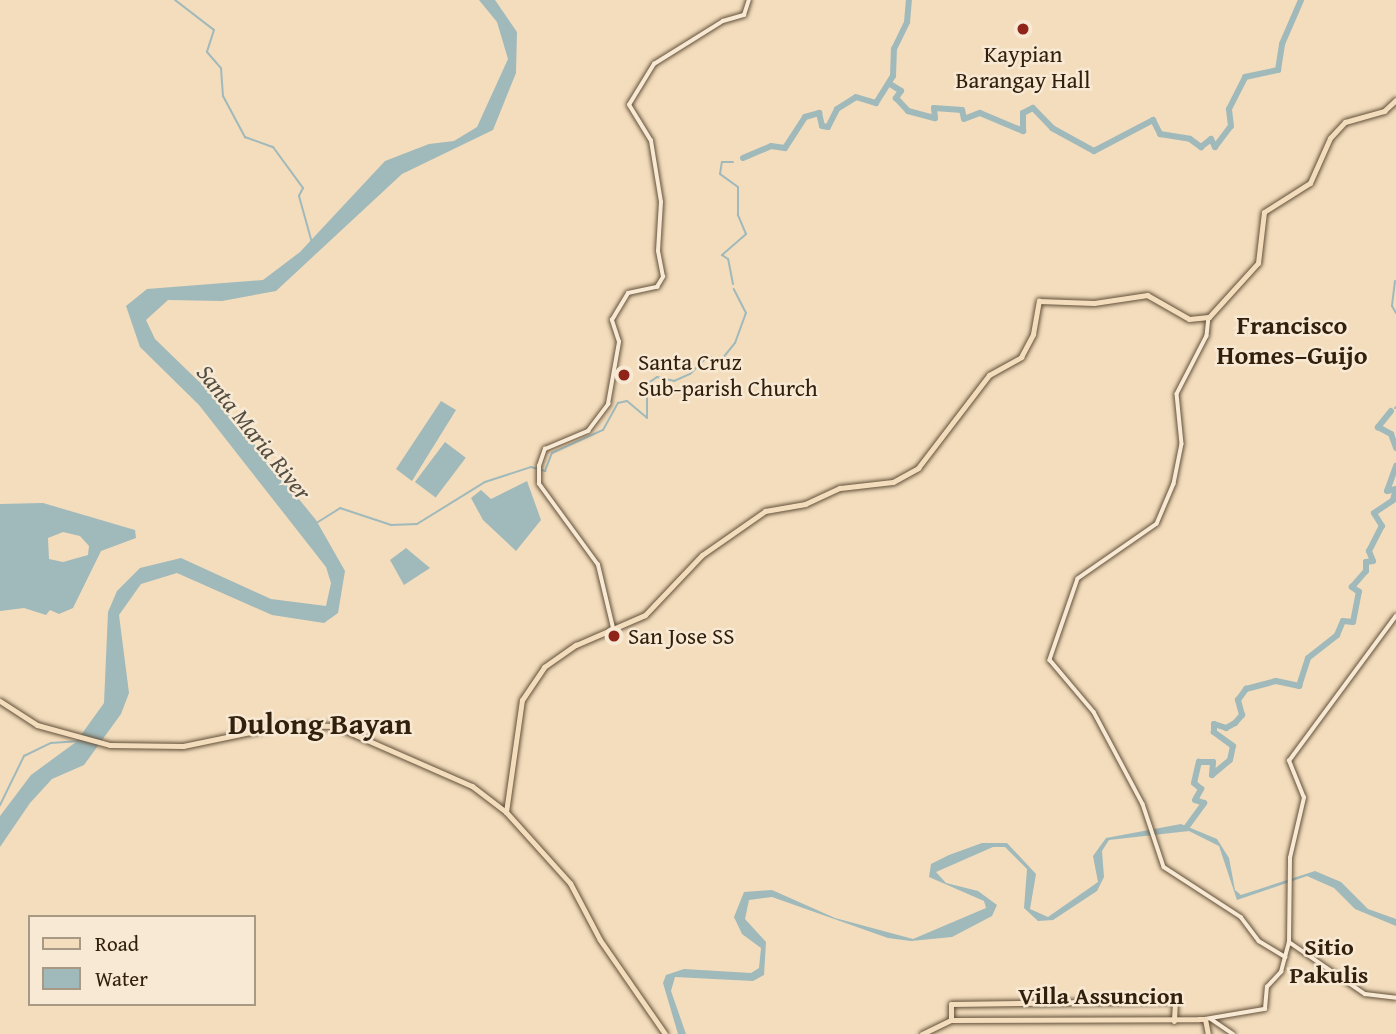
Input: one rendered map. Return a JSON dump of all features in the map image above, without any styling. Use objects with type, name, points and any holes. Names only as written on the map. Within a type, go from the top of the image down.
[{"type":"main road","points":[[506,812],[526,691],[544,667],[565,652],[645,615],[702,555],[765,511],[805,504],[840,488],[893,482],[918,468],[989,375],[1021,357],[1033,334],[1040,301],[1094,303],[1147,295],[1189,319],[1209,317],[1258,263],[1264,212],[1310,183],[1330,138],[1345,122],[1384,111],[1396,100]]},
{"type":"main road","points":[[0,701],[37,725],[110,745],[191,745],[314,723],[377,741],[472,786],[506,812],[569,883],[600,940],[665,1034]]},
{"type":"main road","points":[[951,1020],[951,1004],[1175,1000],[1174,1021]]},
{"type":"main road","points":[[922,1034],[951,1020],[1208,1019],[1208,1034]]},
{"type":"street","points":[[614,630],[598,565],[538,475],[539,466],[545,449],[588,431],[608,404],[619,342],[612,320],[628,293],[657,287],[663,277],[658,251],[661,202],[651,141],[629,105],[654,64],[723,21],[744,15],[748,0]]},
{"type":"street","points":[[1209,317],[1207,336],[1177,394],[1182,444],[1174,484],[1157,524],[1078,579],[1049,660],[1094,712],[1151,823],[1164,867],[1241,918],[1259,941],[1286,957]]},
{"type":"street","points":[[1208,1019],[1263,1011],[1266,987],[1281,972],[1289,942],[1290,876],[1304,798],[1289,761],[1396,616]]},
{"type":"street","points":[[1289,942],[1365,994],[1396,998]]},
{"type":"street","points":[[1208,1019],[1233,1034]]},
{"type":"water","points":[[479,0],[495,0],[517,32],[516,73],[493,130],[402,174],[276,291],[222,301],[168,300],[146,320],[155,339],[218,400],[316,520],[345,571],[338,613],[324,623],[272,615],[177,573],[141,584],[119,615],[129,693],[121,714],[84,765],[52,779],[30,803],[0,847],[0,816],[31,775],[76,742],[104,703],[108,612],[117,591],[140,568],[181,558],[271,599],[326,606],[331,583],[326,567],[199,405],[140,347],[126,306],[147,289],[263,280],[300,252],[385,161],[429,144],[454,141],[477,127],[508,59],[497,22]]},
{"type":"water","points":[[441,401],[456,410],[412,481],[396,469]]},
{"type":"water","points":[[445,442],[466,458],[436,498],[415,482]]},
{"type":"water","points":[[527,481],[541,520],[516,551],[483,520],[471,498],[481,490],[491,499]]},
{"type":"water","points":[[43,503],[135,530],[136,538],[101,551],[73,608],[59,614],[50,610],[46,615],[24,608],[0,611],[0,504]],"holes":[[[63,532],[80,536],[89,546],[88,555],[63,562],[49,559],[48,538]]]},
{"type":"water","points":[[406,548],[430,568],[404,585],[390,560]]},
{"type":"water","points":[[1181,824],[1217,839],[1229,858],[1235,890],[1241,895],[1315,871],[1341,882],[1368,909],[1396,919],[1396,926],[1355,909],[1334,888],[1307,876],[1237,900],[1219,846],[1189,831],[1109,840],[1102,851],[1104,877],[1097,891],[1053,920],[1038,921],[1024,908],[1027,869],[1005,847],[993,847],[936,872],[946,883],[978,891],[997,905],[992,916],[952,937],[911,941],[888,938],[772,897],[749,900],[745,919],[766,942],[764,975],[753,981],[675,977],[671,991],[686,1034],[678,1034],[663,983],[666,975],[684,969],[751,973],[759,968],[761,948],[742,934],[734,917],[744,892],[772,890],[835,918],[913,939],[986,908],[984,901],[929,877],[931,864],[949,855],[982,843],[1007,843],[1036,874],[1030,909],[1048,917],[1098,882],[1093,856],[1106,838]]},
{"type":"waterway","points":[[175,0],[214,30],[207,52],[221,68],[223,96],[245,137],[273,147],[303,188],[299,196],[312,243]]},
{"type":"waterway","points":[[743,158],[771,146],[785,148],[805,117],[819,113],[822,126],[828,127],[837,109],[856,97],[876,103],[893,76],[894,49],[907,22],[909,0]]},
{"type":"waterway","points":[[890,84],[901,91],[896,98],[908,111],[935,118],[934,108],[962,110],[964,119],[980,113],[1023,131],[1023,113],[1033,108],[1052,128],[1094,151],[1153,120],[1160,134],[1190,139],[1201,147],[1211,139],[1215,147],[1231,126],[1229,109],[1245,77],[1278,70],[1282,44],[1301,0]]},
{"type":"waterway","points":[[733,162],[722,162],[720,174],[738,187],[738,215],[746,234],[722,255],[728,259],[733,284]]},
{"type":"waterway","points":[[1395,281],[1392,306],[1396,313]]},
{"type":"waterway","points":[[318,522],[340,508],[391,525],[417,524],[485,482],[531,467],[545,471],[552,453],[603,430],[618,403],[627,401],[647,418],[647,384],[657,377],[674,381],[690,374],[707,357],[722,359],[735,343],[746,313],[734,289]]},
{"type":"waterway","points":[[1391,411],[1378,427],[1391,434],[1396,448]]},
{"type":"waterway","points":[[1186,828],[1204,803],[1195,800],[1201,789],[1194,783],[1199,762],[1213,762],[1212,775],[1230,760],[1233,746],[1214,732],[1214,724],[1226,728],[1235,723],[1242,715],[1238,700],[1246,689],[1276,681],[1299,686],[1308,658],[1337,635],[1343,621],[1353,622],[1359,592],[1352,587],[1366,571],[1366,562],[1373,561],[1369,551],[1382,526],[1374,513],[1393,500],[1396,489],[1387,491],[1396,466]]},
{"type":"waterway","points":[[0,805],[24,756],[51,743],[80,741]]},
{"type":"place","name":"Kaypian Barangay Hall","points":[[1023,29]]},
{"type":"place","name":"Santa Cruz Sub-parish Church","points":[[624,375]]},
{"type":"place","name":"San Jose SS","points":[[614,636]]},
{"type":"district","name":"Francisco Homes–Guijo","points":[[1292,340]]},
{"type":"district","name":"Dulong Bayan","points":[[320,723]]},
{"type":"district","name":"Sitio Pakulis","points":[[1329,961]]},
{"type":"district","name":"Villa Assuncion","points":[[1101,996]]},
{"type":"water label","name":"Santa Maria River","points":[[254,432]]}]
